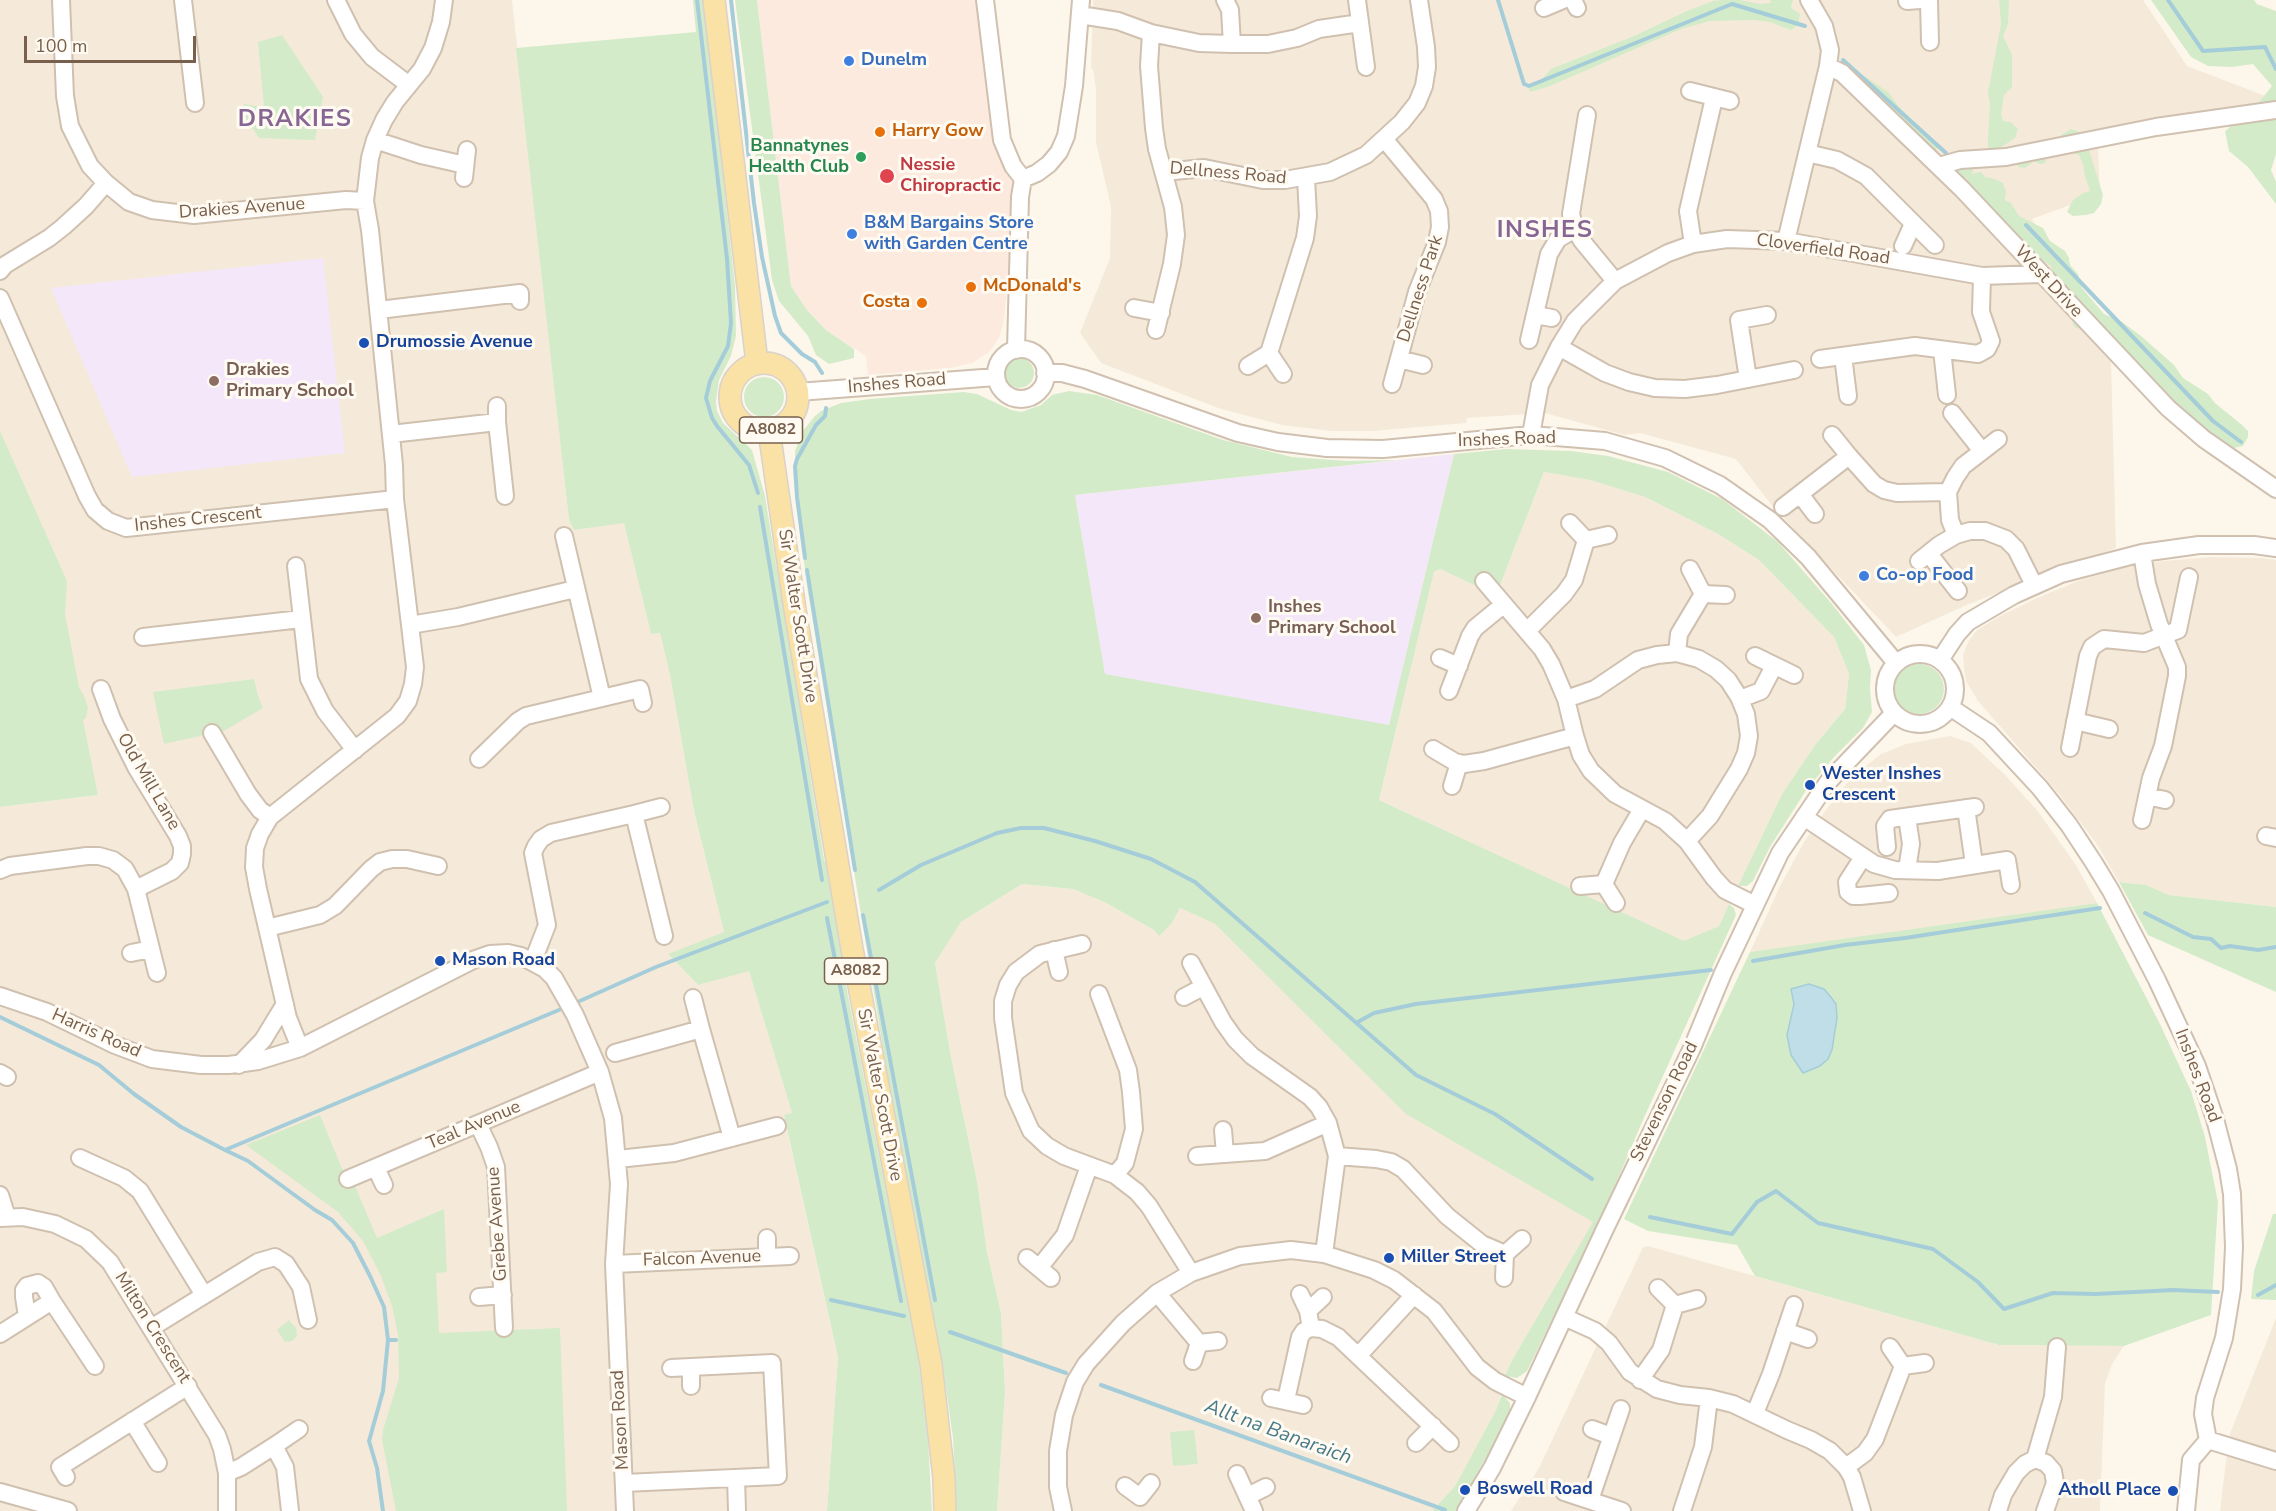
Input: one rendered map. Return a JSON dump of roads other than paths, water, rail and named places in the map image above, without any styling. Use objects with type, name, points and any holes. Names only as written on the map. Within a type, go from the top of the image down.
[{"type":"main road","points":[[714,0],[757,363]]},
{"type":"main road","name":"A8082","points":[[757,363],[779,366],[788,372],[795,381],[798,392],[795,413],[779,428],[769,431],[758,431],[740,421],[730,403],[733,382],[747,367],[757,363]]},
{"type":"main road","name":"Sir Walter Scott Drive","points":[[769,431],[795,610],[852,949],[931,1364],[944,1478],[945,1511]]},
{"type":"street","name":"Drakies Avenue","points":[[62,0],[65,96],[70,126],[90,166],[129,202],[171,214],[194,215],[346,200],[365,201]]},
{"type":"street","points":[[183,0],[188,93]]},
{"type":"street","points":[[336,0],[353,34],[372,57],[410,85]]},
{"type":"street","points":[[300,1047],[292,1031],[267,928],[254,867],[255,848],[270,818],[397,716],[408,701],[413,684],[415,667],[395,499],[379,310],[365,201],[370,158],[375,140],[395,102],[422,69],[433,48],[441,22],[444,0]]},
{"type":"street","points":[[985,0],[1002,140],[1013,166],[1023,179],[1020,197],[1016,350]]},
{"type":"street","points":[[1225,0],[1230,10],[1233,29],[1232,44]]},
{"type":"street","points":[[1357,0],[1366,67]]},
{"type":"street","name":"Dellness Road","points":[[1151,33],[1149,66],[1154,128],[1164,172],[1204,168],[1263,180],[1306,178],[1348,165],[1366,155],[1385,140],[1417,103],[1424,86],[1427,67],[1419,0]]},
{"type":"street","points":[[1786,241],[1829,63],[1830,50],[1824,26],[1809,0]]},
{"type":"street","points":[[1929,0],[1930,42]]},
{"type":"street","points":[[1544,8],[1571,3]]},
{"type":"street","points":[[1023,179],[1049,164],[1059,152],[1066,136],[1072,106],[1080,8],[1151,33],[1199,43],[1268,44],[1297,38],[1319,29],[1360,23]]},
{"type":"street","name":"West Drive","points":[[1829,63],[1939,166],[2168,408],[2204,439],[2276,489]]},
{"type":"street","points":[[1690,91],[1722,100],[1688,211],[1693,244]]},
{"type":"street","points":[[1939,166],[1960,160],[2006,157],[2156,126],[2276,110]]},
{"type":"street","points":[[1587,115],[1571,214],[1582,242],[1615,281]]},
{"type":"street","points":[[375,140],[421,155],[465,164]]},
{"type":"street","name":"Dellness Park","points":[[1385,140],[1434,199],[1439,211],[1440,227],[1437,242],[1417,292],[1392,384]]},
{"type":"street","points":[[1808,153],[1837,160],[1866,176],[1935,245]]},
{"type":"street","points":[[1156,330],[1172,264],[1176,235],[1173,207],[1164,172]]},
{"type":"street","points":[[1248,366],[1269,353],[1305,238],[1308,216],[1306,178]]},
{"type":"street","points":[[0,271],[63,227],[106,183]]},
{"type":"street","points":[[1903,246],[1913,224]]},
{"type":"street","points":[[1529,340],[1549,254],[1558,239],[1575,229]]},
{"type":"street","name":"Cloverfield Road","points":[[1531,435],[1540,385],[1575,321],[1615,281],[1659,257],[1693,244],[1727,239],[1786,241],[1982,276],[2040,274]]},
{"type":"street","points":[[1820,359],[1915,346],[1978,354],[1987,349],[1991,341],[1982,312],[1982,276]]},
{"type":"street","points":[[379,310],[520,293],[520,301]]},
{"type":"street","name":"Inshes Crescent","points":[[0,298],[87,496],[95,510],[108,521],[126,528],[395,499]]},
{"type":"street","points":[[1134,308],[1161,313]]},
{"type":"street","points":[[1535,315],[1552,318]]},
{"type":"street","points":[[1748,379],[1739,320],[1767,315]]},
{"type":"street","points":[[1559,347],[1605,373],[1655,388],[1684,389],[1794,370]]},
{"type":"street","points":[[1023,349],[1036,355],[1044,366],[1045,373],[1040,389],[1034,395],[1018,399],[1003,392],[996,376],[996,369],[1003,357],[1016,350],[1023,349]]},
{"type":"street","points":[[1941,350],[1947,396]]},
{"type":"street","points":[[1269,353],[1283,374]]},
{"type":"street","points":[[1843,356],[1848,396]]},
{"type":"street","points":[[1399,359],[1423,365]]},
{"type":"street","name":"Inshes Road","points":[[1045,373],[1062,373],[1085,380],[1238,434],[1307,446],[1383,448],[1531,435],[1605,441],[1665,458],[1720,484],[1770,520],[1808,557],[1896,663]]},
{"type":"street","name":"Inshes Road","points":[[798,392],[996,376]]},
{"type":"street","points":[[1952,413],[1982,452]]},
{"type":"street","points":[[391,434],[497,414],[500,487]]},
{"type":"street","points":[[1832,435],[1874,484],[1884,490],[1897,493],[1948,492]]},
{"type":"street","points":[[1956,535],[1950,520],[1948,492],[1964,466],[1998,439]]},
{"type":"street","points":[[1783,507],[1848,456]]},
{"type":"street","points":[[1800,494],[1815,514]]},
{"type":"street","points":[[1570,523],[1586,540]]},
{"type":"street","points":[[1958,591],[1924,557],[1956,535],[1985,531],[2006,539],[2016,549],[2034,585]]},
{"type":"street","points":[[1586,540],[1608,534]]},
{"type":"street","points":[[1527,631],[1564,594],[1574,580],[1586,540]]},
{"type":"street","points":[[571,545],[575,589],[602,698]]},
{"type":"street","points":[[1940,660],[1968,622],[1987,609],[2061,574],[2142,553],[2199,545],[2254,545],[2276,548]]},
{"type":"street","points":[[2142,553],[2147,584],[2159,624],[2177,667],[2163,746],[2151,778],[2142,820]]},
{"type":"street","points":[[1690,569],[1703,594]]},
{"type":"street","points":[[302,576],[301,619],[309,679],[325,711],[355,750]]},
{"type":"street","points":[[2070,748],[2088,656],[2092,647],[2104,639],[2144,643],[2178,630],[2189,577]]},
{"type":"street","points":[[1484,581],[1527,631],[1551,664],[1566,699],[1581,755],[1591,771],[1615,794],[1665,821],[1686,841],[1709,873],[1725,890],[1755,905]]},
{"type":"street","points":[[410,625],[458,617],[575,589]]},
{"type":"street","points":[[1703,594],[1726,595]]},
{"type":"street","points":[[1677,653],[1679,634],[1703,594]]},
{"type":"street","points":[[1449,692],[1470,636],[1475,628],[1503,605]]},
{"type":"street","points":[[153,631],[301,619]]},
{"type":"street","points":[[1566,699],[1601,686],[1638,660],[1657,655],[1677,653],[1699,659],[1716,669],[1728,680],[1746,714],[1749,736],[1746,753],[1739,769],[1710,816],[1686,841]]},
{"type":"street","points":[[1918,654],[1929,655],[1940,660],[1953,677],[1954,697],[1950,707],[1943,715],[1924,724],[1903,720],[1894,713],[1888,704],[1885,682],[1896,663],[1918,654]]},
{"type":"street","points":[[1755,656],[1794,675]]},
{"type":"street","points":[[1440,658],[1459,666]]},
{"type":"street","points":[[1740,699],[1761,692],[1774,666]]},
{"type":"street","name":"Old Mill Lane","points":[[101,689],[106,722],[136,767],[182,846],[180,863],[172,871],[136,889]]},
{"type":"street","points":[[483,748],[526,716],[640,689],[643,703]]},
{"type":"street","name":"Inshes Road","points":[[1950,707],[1989,733],[2040,788],[2069,825],[2111,891],[2157,980],[2205,1087],[2228,1169],[2232,1194],[2234,1247],[2229,1313],[2203,1414],[2208,1440]]},
{"type":"street","name":"Stevenson Road","points":[[1466,1511],[1492,1468],[1527,1397],[1692,1048],[1780,853],[1828,782],[1894,713]]},
{"type":"street","points":[[2075,721],[2109,729]]},
{"type":"street","points":[[212,733],[229,749],[249,795],[260,810],[270,818]]},
{"type":"street","points":[[1432,749],[1459,763],[1484,761],[1575,736]]},
{"type":"street","points":[[1452,786],[1459,763]]},
{"type":"street","points":[[2147,796],[2165,800]]},
{"type":"street","points":[[532,961],[547,925],[533,853],[536,846],[551,833],[661,807]]},
{"type":"street","points":[[1887,848],[1885,826],[1890,819],[1970,808],[1974,864]]},
{"type":"street","points":[[1604,884],[1622,843],[1642,809]]},
{"type":"street","points":[[634,814],[666,924]]},
{"type":"street","points":[[1804,817],[1874,864],[1907,870],[1938,871],[2007,860],[2011,885]]},
{"type":"street","points":[[1907,817],[1911,844],[1907,870]]},
{"type":"street","points":[[0,870],[23,864],[99,856],[113,860],[125,869],[136,889],[157,973]]},
{"type":"street","points":[[1863,857],[1846,882],[1848,892],[1853,896],[1889,893]]},
{"type":"street","points":[[267,928],[320,915],[335,906],[380,862],[392,859],[429,859]]},
{"type":"street","points":[[1580,886],[1604,884]]},
{"type":"street","points":[[1604,884],[1616,903]]},
{"type":"street","points":[[1082,944],[1034,957],[1016,972],[1008,985],[1003,1001],[1003,1018],[1014,1092],[1031,1131],[1047,1146],[1064,1156],[1115,1175],[1137,1192],[1149,1206],[1191,1273]]},
{"type":"street","points":[[130,953],[151,949]]},
{"type":"street","points":[[1054,950],[1059,972]]},
{"type":"street","name":"Mason Road","points":[[300,1047],[473,960],[490,954],[508,953],[532,961],[546,969],[561,988],[600,1072],[613,1118],[619,1184],[614,1264],[625,1511]]},
{"type":"street","points":[[1191,963],[1223,1022],[1235,1039],[1252,1056],[1310,1097],[1328,1123],[1337,1156],[1324,1254]]},
{"type":"street","points":[[1184,997],[1203,987]]},
{"type":"street","points":[[1099,994],[1128,1070],[1131,1092],[1134,1129],[1125,1163],[1115,1175]]},
{"type":"street","name":"Harris Road","points":[[0,996],[47,1012],[115,1045],[152,1059],[201,1065],[239,1065],[300,1047]]},
{"type":"street","points":[[693,998],[732,1138]]},
{"type":"street","points":[[239,1065],[263,1040],[285,1004]]},
{"type":"street","points":[[615,1053],[701,1029]]},
{"type":"street","name":"Teal Avenue","points":[[348,1179],[600,1072]]},
{"type":"street","points":[[1197,1156],[1274,1149],[1328,1123]]},
{"type":"street","name":"Grebe Avenue","points":[[478,1124],[496,1167],[504,1328]]},
{"type":"street","points":[[618,1159],[675,1153],[777,1126]]},
{"type":"street","points":[[1223,1131],[1225,1154]]},
{"type":"street","points":[[1337,1156],[1391,1162],[1403,1169],[1447,1216],[1482,1244],[1505,1254]]},
{"type":"street","points":[[80,1158],[124,1178],[140,1191],[204,1295]]},
{"type":"street","points":[[1039,1268],[1065,1235],[1089,1166]]},
{"type":"street","points":[[376,1168],[384,1185]]},
{"type":"street","points":[[0,1195],[3,1218]]},
{"type":"street","name":"Milton Crescent","points":[[3,1218],[23,1217],[55,1224],[86,1239],[110,1262],[217,1435],[227,1473],[227,1511]]},
{"type":"street","points":[[766,1238],[767,1257]]},
{"type":"street","points":[[1504,1278],[1505,1254],[1522,1239]]},
{"type":"street","points":[[1063,1511],[1058,1487],[1058,1451],[1064,1415],[1075,1382],[1086,1364],[1123,1323],[1157,1293],[1191,1273],[1240,1256],[1291,1250],[1349,1260],[1374,1270],[1414,1295],[1446,1325],[1477,1367],[1495,1381],[1527,1397]]},
{"type":"street","name":"Falcon Avenue","points":[[614,1264],[790,1256]]},
{"type":"street","points":[[151,1328],[258,1262],[275,1257],[286,1264],[301,1287],[308,1320]]},
{"type":"street","points":[[27,1316],[24,1290],[27,1286],[38,1283],[44,1287],[95,1366]]},
{"type":"street","points":[[1658,1288],[1675,1305]]},
{"type":"street","points":[[1157,1293],[1198,1343]]},
{"type":"street","points":[[1300,1294],[1310,1319],[1322,1329],[1338,1337],[1450,1443]]},
{"type":"street","points":[[479,1296],[503,1295]]},
{"type":"street","points":[[1358,1356],[1414,1295]]},
{"type":"street","points":[[1303,1405],[1279,1399],[1300,1337],[1323,1298]]},
{"type":"street","points":[[1675,1305],[1697,1299]]},
{"type":"street","points":[[0,1334],[52,1301]]},
{"type":"street","points":[[1640,1380],[1661,1350],[1675,1305]]},
{"type":"street","points":[[1755,1413],[1794,1305]]},
{"type":"street","points":[[1564,1317],[1596,1331],[1609,1342],[1630,1371],[1640,1380],[1657,1389],[1733,1404],[1830,1451],[1846,1467],[1858,1493],[1862,1511]]},
{"type":"street","points":[[1785,1331],[1808,1340]]},
{"type":"street","points":[[1198,1343],[1218,1341]]},
{"type":"street","points":[[1193,1361],[1198,1343]]},
{"type":"street","points":[[1890,1347],[1903,1366]]},
{"type":"street","points":[[1998,1511],[2003,1495],[2016,1473],[2025,1464],[2035,1459],[2053,1396],[2057,1347]]},
{"type":"street","points":[[624,1483],[783,1476],[772,1363],[671,1368]]},
{"type":"street","points":[[1903,1366],[1925,1363]]},
{"type":"street","points":[[1846,1467],[1864,1453],[1875,1439],[1903,1366]]},
{"type":"street","points":[[691,1367],[691,1386]]},
{"type":"street","points":[[66,1477],[60,1467],[188,1386]]},
{"type":"street","points":[[1682,1511],[1703,1447],[1709,1398]]},
{"type":"street","points":[[1590,1500],[1621,1409]]},
{"type":"street","points":[[132,1421],[158,1463]]},
{"type":"street","points":[[1416,1443],[1433,1426]]},
{"type":"street","points":[[227,1473],[241,1467],[299,1429]]},
{"type":"street","points":[[1592,1429],[1611,1436]]},
{"type":"street","points":[[2186,1511],[2188,1471],[2191,1460],[2208,1440],[2276,1461]]},
{"type":"street","points":[[274,1446],[285,1467],[290,1511]]},
{"type":"street","points":[[2035,1459],[2046,1464],[2053,1471],[2055,1483],[2045,1511]]},
{"type":"street","points":[[1237,1474],[1251,1503],[1266,1486]]},
{"type":"street","points":[[735,1478],[737,1511]]},
{"type":"street","points":[[1125,1486],[1140,1504],[1151,1484]]},
{"type":"street","points":[[8,1490],[68,1511]]},
{"type":"street","points":[[1564,1492],[1622,1511]]},
{"type":"water","points":[[1809,984],[1824,989],[1830,996],[1836,1004],[1837,1018],[1832,1050],[1828,1059],[1820,1066],[1803,1073],[1791,1055],[1787,1035],[1794,1004],[1791,989]]},
{"type":"waterway","points":[[697,0],[727,259],[731,323],[728,346],[710,381],[706,398],[717,426],[749,465],[758,493]]},
{"type":"waterway","points":[[731,0],[754,203],[762,257],[775,316],[781,333],[802,354],[815,362],[822,373]]},
{"type":"waterway","points":[[1498,0],[1524,84],[1529,86],[1732,4],[1805,26]]},
{"type":"waterway","points":[[2168,0],[2203,51],[2265,47],[2276,69]]},
{"type":"waterway","points":[[1843,60],[1946,153]]},
{"type":"waterway","points":[[2026,225],[2213,421],[2241,442]]},
{"type":"waterway","points":[[805,558],[795,466],[816,425],[825,416],[826,408]]},
{"type":"waterway","points":[[760,507],[822,880]]},
{"type":"waterway","points":[[807,570],[855,870]]},
{"type":"waterway","points":[[879,890],[921,865],[997,833],[1021,828],[1044,828],[1151,859],[1195,882],[1416,1075],[1495,1114],[1592,1179]]},
{"type":"waterway","points":[[573,1004],[656,967],[827,902]]},
{"type":"waterway","points":[[1753,961],[1845,945],[2100,908]]},
{"type":"waterway","points":[[2145,913],[2193,937],[2211,939],[2221,948],[2230,946],[2258,950],[2276,947]]},
{"type":"waterway","points":[[863,915],[935,1300]]},
{"type":"waterway","points":[[827,918],[901,1301]]},
{"type":"waterway","points":[[1356,1023],[1374,1013],[1416,1004],[1711,970]]},
{"type":"waterway","points":[[0,1017],[99,1065],[134,1094],[181,1127],[225,1150],[566,1007]]},
{"type":"waterway","name":"Allt na Banaraich","points":[[225,1150],[248,1161],[332,1220],[353,1243],[384,1307],[388,1340],[396,1340]]},
{"type":"waterway","points":[[1650,1217],[1732,1234],[1757,1202],[1776,1191],[1818,1223],[1933,1249],[1978,1282],[2004,1309],[2053,1293],[2096,1294],[2173,1290],[2218,1292]]},
{"type":"waterway","points":[[2258,1295],[2276,1285]]},
{"type":"waterway","name":"Allt na Banaraich","points":[[831,1300],[904,1316]]},
{"type":"waterway","name":"Allt na Banaraich","points":[[950,1332],[1066,1373]]},
{"type":"waterway","points":[[383,1511],[377,1468],[369,1441],[383,1391],[388,1340]]},
{"type":"waterway","name":"Allt na Banaraich","points":[[1101,1385],[1445,1510]]},
{"type":"place","name":"Dunelm","points":[[849,61]]},
{"type":"place","name":"Harry Gow","points":[[880,132]]},
{"type":"place","name":"Bannatynes Health Club","points":[[861,157]]},
{"type":"place","name":"Nessie Chiropractic","points":[[887,176]]},
{"type":"place","name":"B&M Bargains Store with Garden Centre","points":[[852,234]]},
{"type":"place","name":"McDonald's","points":[[971,287]]},
{"type":"place","name":"Costa","points":[[922,303]]},
{"type":"place","name":"Drumossie Avenue","points":[[364,343]]},
{"type":"place","name":"Drakies Primary School","points":[[214,381]]},
{"type":"place","name":"Co-op Food","points":[[1864,576]]},
{"type":"place","name":"Inshes Primary School","points":[[1256,618]]},
{"type":"place","name":"Wester Inshes Crescent","points":[[1810,785]]},
{"type":"place","name":"Mason Road","points":[[440,961]]},
{"type":"place","name":"Miller Street","points":[[1389,1258]]},
{"type":"place","name":"Boswell Road","points":[[1465,1490]]},
{"type":"place","name":"Atholl Place","points":[[2173,1491]]},
{"type":"district","name":"DRAKIES","points":[[295,120]]},
{"type":"district","name":"INSHES","points":[[1545,231]]}]
